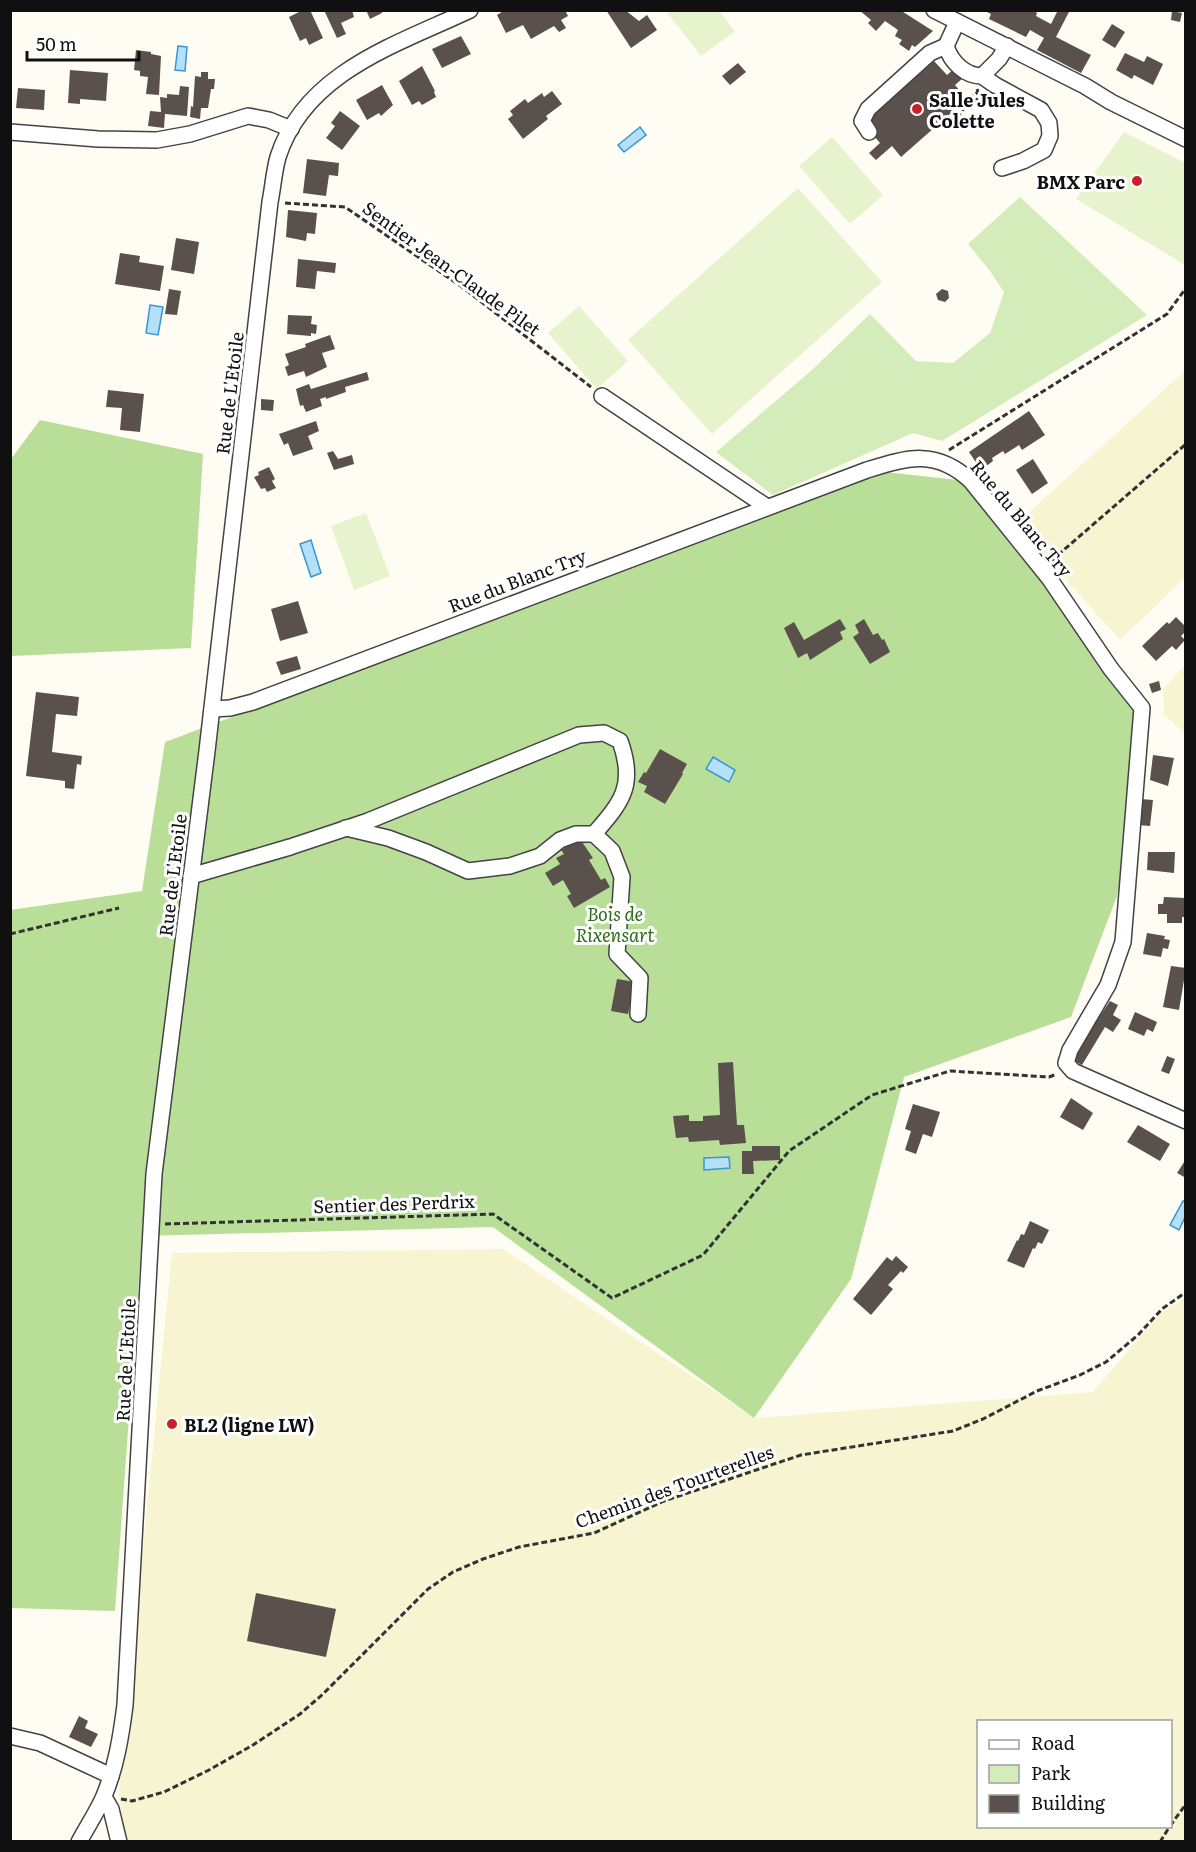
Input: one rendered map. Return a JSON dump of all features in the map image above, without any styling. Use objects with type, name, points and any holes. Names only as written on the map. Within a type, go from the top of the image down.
[{"type":"street","name":"Rue de L'Etoile","points":[[79,1842],[104,1797],[119,1748],[125,1706],[156,1155],[212,709],[270,202],[278,157],[291,129],[307,106],[327,84],[348,69],[470,10]]},
{"type":"street","points":[[934,10],[1185,139]]},
{"type":"street","points":[[957,22],[946,46],[949,57],[966,72],[973,76],[982,76],[1041,110],[1049,123],[1050,136],[1044,150],[1023,161],[1002,168]]},
{"type":"street","points":[[869,132],[862,121],[868,109],[930,53],[946,46]]},
{"type":"street","points":[[982,76],[999,59],[1007,46]]},
{"type":"street","points":[[10,132],[98,139],[158,140],[190,134],[248,116],[269,120],[291,129]]},
{"type":"street","points":[[602,396],[766,507]]},
{"type":"street","name":"Rue du Blanc Try","points":[[212,709],[230,708],[253,702],[867,470],[922,457],[933,458],[952,465],[971,481],[1041,569],[1143,711],[1134,789],[1123,942],[1108,985],[1066,1058],[1066,1063],[1070,1068]]},
{"type":"street","points":[[191,876],[368,821],[579,735],[604,733],[620,741],[627,760],[625,789],[616,808],[594,834]]},
{"type":"street","points":[[346,828],[388,838],[426,852],[468,872],[510,866],[540,856],[560,840],[576,834],[594,834],[612,851],[622,877],[616,954],[640,978],[638,1014]]},
{"type":"street","points":[[1070,1068],[1185,1121]]},
{"type":"street","points":[[10,1736],[40,1743],[111,1776]]},
{"type":"street","points":[[104,1797],[111,1809],[119,1842]]},
{"type":"path","points":[[957,118],[969,100]]},
{"type":"path","name":"Sentier Jean-Claude Pilet","points":[[270,202],[345,207],[462,287],[602,396]]},
{"type":"path","points":[[922,457],[950,449],[1167,314],[1185,288]]},
{"type":"path","points":[[1041,569],[1185,444]]},
{"type":"path","points":[[10,934],[119,908]]},
{"type":"path","name":"Sentier des Perdrix","points":[[152,1225],[494,1214],[612,1298],[703,1255],[789,1151],[872,1095],[950,1071],[1049,1077],[1070,1068]]},
{"type":"path","name":"Chemin des Tourterelles","points":[[104,1797],[132,1801],[164,1792],[253,1745],[300,1713],[323,1694],[428,1589],[453,1572],[483,1558],[519,1547],[594,1533],[664,1502],[801,1455],[953,1431],[983,1419],[1037,1391],[1080,1375],[1106,1362],[1138,1335],[1162,1309],[1185,1292]]},
{"type":"path","points":[[1172,1823],[1185,1804]]},
{"type":"path","points":[[1160,1842],[1169,1828]]},
{"type":"shaded area","points":[[1185,371],[1185,578],[1120,640],[1016,524]]},
{"type":"shaded area","points":[[1185,665],[1185,733],[1164,715],[1163,689]]},
{"type":"shaded area","points":[[503,1249],[754,1418],[1093,1392],[1160,1313],[1185,1298],[1185,1841],[125,1842],[119,1792],[172,1253]]},
{"type":"green space","points":[[666,11],[719,11],[735,31],[701,56]]},
{"type":"green space","name":"BMX Parc","points":[[1124,132],[1185,163],[1185,265],[1076,199]]},
{"type":"green space","points":[[832,137],[883,195],[850,224],[799,166]]},
{"type":"green space","points":[[798,188],[882,282],[712,434],[628,340]]},
{"type":"green space","points":[[1020,197],[1147,315],[942,441],[913,433],[773,495],[716,452],[813,369],[870,314],[916,361],[953,363],[990,333],[1004,292],[968,244]]},
{"type":"green space","points":[[579,306],[628,361],[597,389],[548,333]]},
{"type":"green space","points":[[40,420],[203,454],[191,648],[11,656],[11,459]]},
{"type":"green space","name":"Bois de Rixensart","points":[[885,472],[967,481],[1146,720],[1117,896],[1071,1017],[904,1077],[851,1279],[754,1418],[493,1227],[142,1236],[115,1611],[11,1608],[10,910],[142,891],[165,742]]},
{"type":"green space","points":[[366,513],[390,576],[354,590],[331,526]]},
{"type":"water","points":[[178,46],[187,47],[185,71],[175,70]]},
{"type":"water","points":[[640,127],[646,135],[624,152],[618,145]]},
{"type":"water","points":[[150,305],[163,307],[158,335],[146,333]]},
{"type":"water","points":[[311,540],[321,573],[311,577],[300,544]]},
{"type":"water","points":[[713,757],[735,770],[729,782],[706,769]]},
{"type":"water","points":[[729,1157],[730,1168],[704,1170],[704,1158]]},
{"type":"water","points":[[1183,1201],[1185,1202],[1185,1217],[1179,1230],[1170,1225]]},
{"type":"building","points":[[303,10],[310,10],[323,38],[309,45],[306,38],[300,41],[289,17]]},
{"type":"building","points":[[324,10],[352,10],[354,17],[341,23],[346,34],[337,38]]},
{"type":"building","points":[[366,10],[381,10],[382,13],[370,19]]},
{"type":"building","points":[[505,10],[565,10],[568,16],[561,20],[566,28],[559,32],[554,26],[531,39],[523,25],[506,33],[497,15]]},
{"type":"building","points":[[606,10],[625,10],[639,21],[647,15],[657,30],[631,48]]},
{"type":"building","points":[[859,10],[900,10],[933,31],[915,47],[912,45],[909,51],[899,44],[902,40],[895,36],[898,30],[885,21],[876,31],[868,23],[871,20]]},
{"type":"building","points":[[983,10],[1033,10],[1037,13],[1036,16],[1051,24],[1058,10],[1070,10],[1056,37],[1091,55],[1081,73],[1037,50],[1044,38],[1030,30],[1026,37],[989,19],[991,14]]},
{"type":"building","points":[[1172,11],[1182,13],[1180,22],[1171,20]]},
{"type":"building","points":[[1112,24],[1125,32],[1115,48],[1102,40]]},
{"type":"building","points":[[461,36],[471,54],[442,68],[432,49]]},
{"type":"building","points":[[136,50],[161,56],[159,95],[146,94],[148,77],[140,76],[140,71],[134,70]]},
{"type":"building","points":[[1125,53],[1144,62],[1147,56],[1163,64],[1153,85],[1134,75],[1132,79],[1116,70]]},
{"type":"building","name":"Salle Jules Colette","points":[[934,61],[947,75],[955,68],[963,78],[955,85],[967,99],[901,157],[892,146],[876,160],[869,153],[880,143],[874,136],[878,133],[867,120]]},
{"type":"building","points":[[738,63],[746,72],[730,85],[722,76]]},
{"type":"building","points":[[422,66],[436,97],[422,105],[419,101],[412,105],[399,81]]},
{"type":"building","points":[[70,70],[108,73],[106,101],[80,99],[80,104],[68,103]]},
{"type":"building","points":[[201,72],[208,72],[208,79],[215,79],[208,108],[201,108],[200,119],[190,117],[195,76],[201,77]]},
{"type":"building","points":[[382,85],[393,105],[381,116],[379,113],[367,120],[356,100]]},
{"type":"building","points":[[180,86],[189,87],[187,116],[165,114],[164,128],[148,126],[150,111],[161,112],[160,97],[167,98],[167,94],[179,95]]},
{"type":"building","points":[[18,88],[45,90],[44,110],[16,108]]},
{"type":"building","points":[[552,91],[562,104],[546,116],[548,119],[523,139],[508,119],[513,115],[510,111],[525,99],[528,103],[542,93],[544,97]]},
{"type":"building","points":[[340,111],[360,126],[342,150],[326,138],[335,126],[331,123]]},
{"type":"building","points":[[307,159],[339,163],[338,176],[329,175],[326,196],[303,193]]},
{"type":"building","points":[[288,210],[317,213],[315,234],[307,233],[306,241],[286,237]]},
{"type":"building","points":[[176,238],[199,242],[194,274],[171,270]]},
{"type":"building","points":[[120,253],[140,256],[139,262],[164,266],[160,291],[115,284]]},
{"type":"building","points":[[298,259],[336,263],[335,273],[317,271],[315,289],[296,287]]},
{"type":"building","points":[[169,289],[181,291],[177,315],[165,314]]},
{"type":"building","points":[[942,289],[948,291],[949,298],[945,302],[938,300],[936,294]]},
{"type":"building","points":[[288,315],[312,316],[311,324],[317,325],[316,334],[311,333],[311,336],[287,334]]},
{"type":"building","points":[[330,335],[335,349],[322,353],[327,367],[306,377],[304,371],[288,376],[285,367],[289,365],[285,354]]},
{"type":"building","points":[[367,372],[369,380],[345,387],[346,392],[320,399],[322,406],[306,412],[303,405],[300,406],[296,389],[309,384],[311,389]]},
{"type":"building","points":[[108,390],[144,394],[140,432],[120,430],[122,408],[106,407]]},
{"type":"building","points":[[261,399],[274,400],[273,411],[261,410]]},
{"type":"building","points":[[1029,411],[1045,435],[1022,450],[1019,445],[1005,454],[1003,451],[992,458],[993,461],[981,470],[969,452]]},
{"type":"building","points":[[316,421],[319,431],[308,436],[313,449],[293,456],[288,443],[284,445],[279,434]]},
{"type":"building","points":[[333,451],[338,459],[352,455],[354,464],[334,470],[327,453]]},
{"type":"building","points":[[1033,459],[1048,483],[1032,494],[1016,470]]},
{"type":"building","points":[[269,467],[275,479],[272,481],[276,488],[267,492],[265,488],[261,489],[254,477],[259,475],[258,472]]},
{"type":"building","points":[[298,601],[308,633],[280,641],[271,609]]},
{"type":"building","points":[[1176,617],[1186,627],[1186,631],[1181,636],[1185,640],[1176,650],[1172,646],[1156,661],[1142,646],[1167,622],[1169,624]]},
{"type":"building","points":[[840,619],[846,629],[840,632],[843,639],[810,660],[807,653],[798,658],[784,628],[794,622],[804,640]]},
{"type":"building","points":[[864,619],[873,635],[878,633],[882,640],[884,639],[890,652],[870,664],[853,637],[859,633],[855,625]]},
{"type":"building","points":[[297,656],[301,669],[281,675],[276,662]]},
{"type":"building","points":[[1159,681],[1161,690],[1152,693],[1149,684]]},
{"type":"building","points":[[36,692],[79,697],[77,716],[56,714],[52,752],[82,756],[81,765],[77,764],[74,789],[65,788],[65,781],[26,776]]},
{"type":"building","points":[[660,749],[687,764],[665,804],[644,792],[647,786],[638,782]]},
{"type":"building","points":[[1153,755],[1174,758],[1168,786],[1150,780]]},
{"type":"building","points":[[1141,799],[1153,800],[1150,826],[1138,825]]},
{"type":"building","points":[[580,839],[593,858],[589,860],[601,880],[605,878],[610,887],[574,908],[567,896],[571,894],[563,880],[553,886],[545,873],[560,864],[556,858],[564,854],[561,850]]},
{"type":"building","points":[[1148,852],[1175,852],[1174,873],[1147,870]]},
{"type":"building","points":[[1164,897],[1186,898],[1186,917],[1182,917],[1182,923],[1167,923],[1167,914],[1158,914],[1158,904],[1163,904]]},
{"type":"building","points":[[1147,933],[1165,936],[1164,939],[1170,940],[1168,949],[1163,948],[1161,957],[1143,954]]},
{"type":"building","points":[[1171,966],[1186,968],[1179,1010],[1163,1007]]},
{"type":"building","points":[[617,979],[635,982],[628,1014],[611,1011]]},
{"type":"building","points":[[1110,1001],[1118,1005],[1113,1015],[1121,1020],[1113,1032],[1105,1027],[1082,1065],[1072,1060],[1087,1035]]},
{"type":"building","points":[[1135,1012],[1157,1022],[1153,1032],[1147,1029],[1144,1036],[1128,1029]]},
{"type":"building","points":[[1167,1056],[1175,1059],[1169,1074],[1161,1071]]},
{"type":"building","points":[[733,1062],[737,1125],[744,1125],[746,1143],[720,1145],[719,1140],[689,1142],[688,1137],[676,1138],[673,1116],[689,1115],[689,1121],[703,1121],[703,1116],[720,1115],[718,1063]]},
{"type":"building","points":[[1071,1098],[1093,1113],[1083,1130],[1060,1117]]},
{"type":"building","points":[[913,1104],[940,1112],[932,1137],[923,1134],[916,1154],[905,1150],[911,1131],[905,1129]]},
{"type":"building","points":[[1138,1125],[1170,1144],[1160,1161],[1127,1142]]},
{"type":"building","points":[[752,1146],[780,1146],[780,1160],[753,1161],[754,1174],[742,1174],[742,1151],[752,1151]]},
{"type":"building","points":[[1186,1159],[1186,1178],[1177,1173]]},
{"type":"building","points":[[1030,1221],[1049,1230],[1042,1244],[1038,1242],[1035,1249],[1033,1248],[1024,1268],[1007,1261]]},
{"type":"building","points":[[896,1256],[908,1267],[888,1285],[893,1289],[871,1315],[853,1299],[887,1257],[892,1261]]},
{"type":"building","points":[[256,1593],[336,1609],[326,1657],[247,1641]]},
{"type":"building","points":[[79,1716],[88,1721],[85,1728],[98,1734],[91,1747],[69,1737]]},
{"type":"place","name":"Salle Jules Colette","points":[[917,109]]},
{"type":"place","name":"BMX Parc","points":[[1137,181]]},
{"type":"place","name":"BL2 (ligne LW)","points":[[172,1424]]}]
